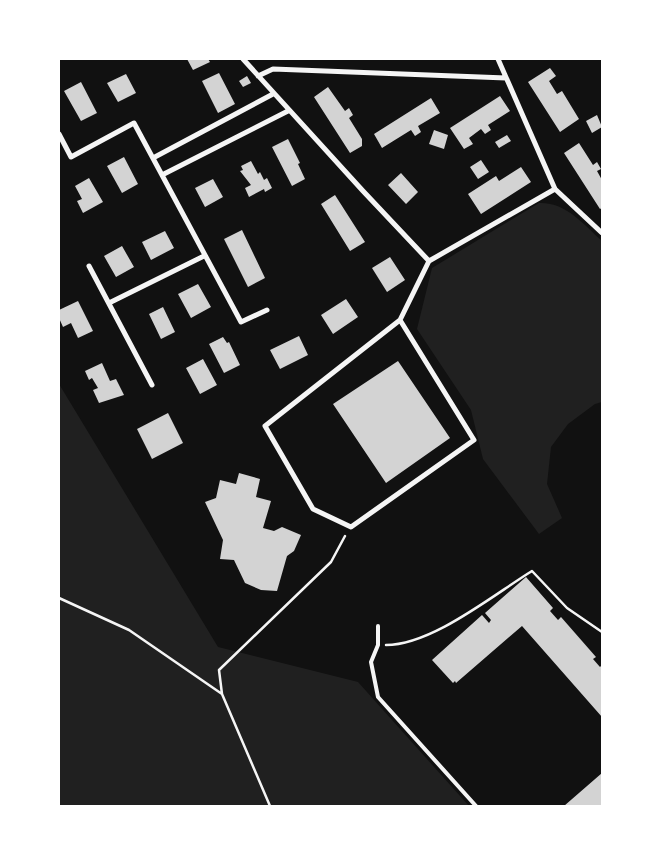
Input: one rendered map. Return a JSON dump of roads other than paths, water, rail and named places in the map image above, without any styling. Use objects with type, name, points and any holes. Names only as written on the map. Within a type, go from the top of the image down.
[{"type":"street","points":[[243,59],[288,111],[429,261]]},
{"type":"street","points":[[498,59],[555,189],[602,232]]},
{"type":"street","points":[[258,76],[273,69],[506,78]]},
{"type":"street","points":[[153,158],[273,94]]},
{"type":"street","points":[[162,175],[288,111]]},
{"type":"street","points":[[59,134],[71,157],[134,123],[241,322],[267,310]]},
{"type":"street","points":[[400,320],[474,440],[351,527],[313,509],[264,426],[400,320],[429,261],[555,189]]},
{"type":"street","points":[[109,304],[204,256]]},
{"type":"street","points":[[89,266],[152,385]]},
{"type":"lane","points":[[378,626],[378,645],[371,662],[378,697],[476,806]]}]
